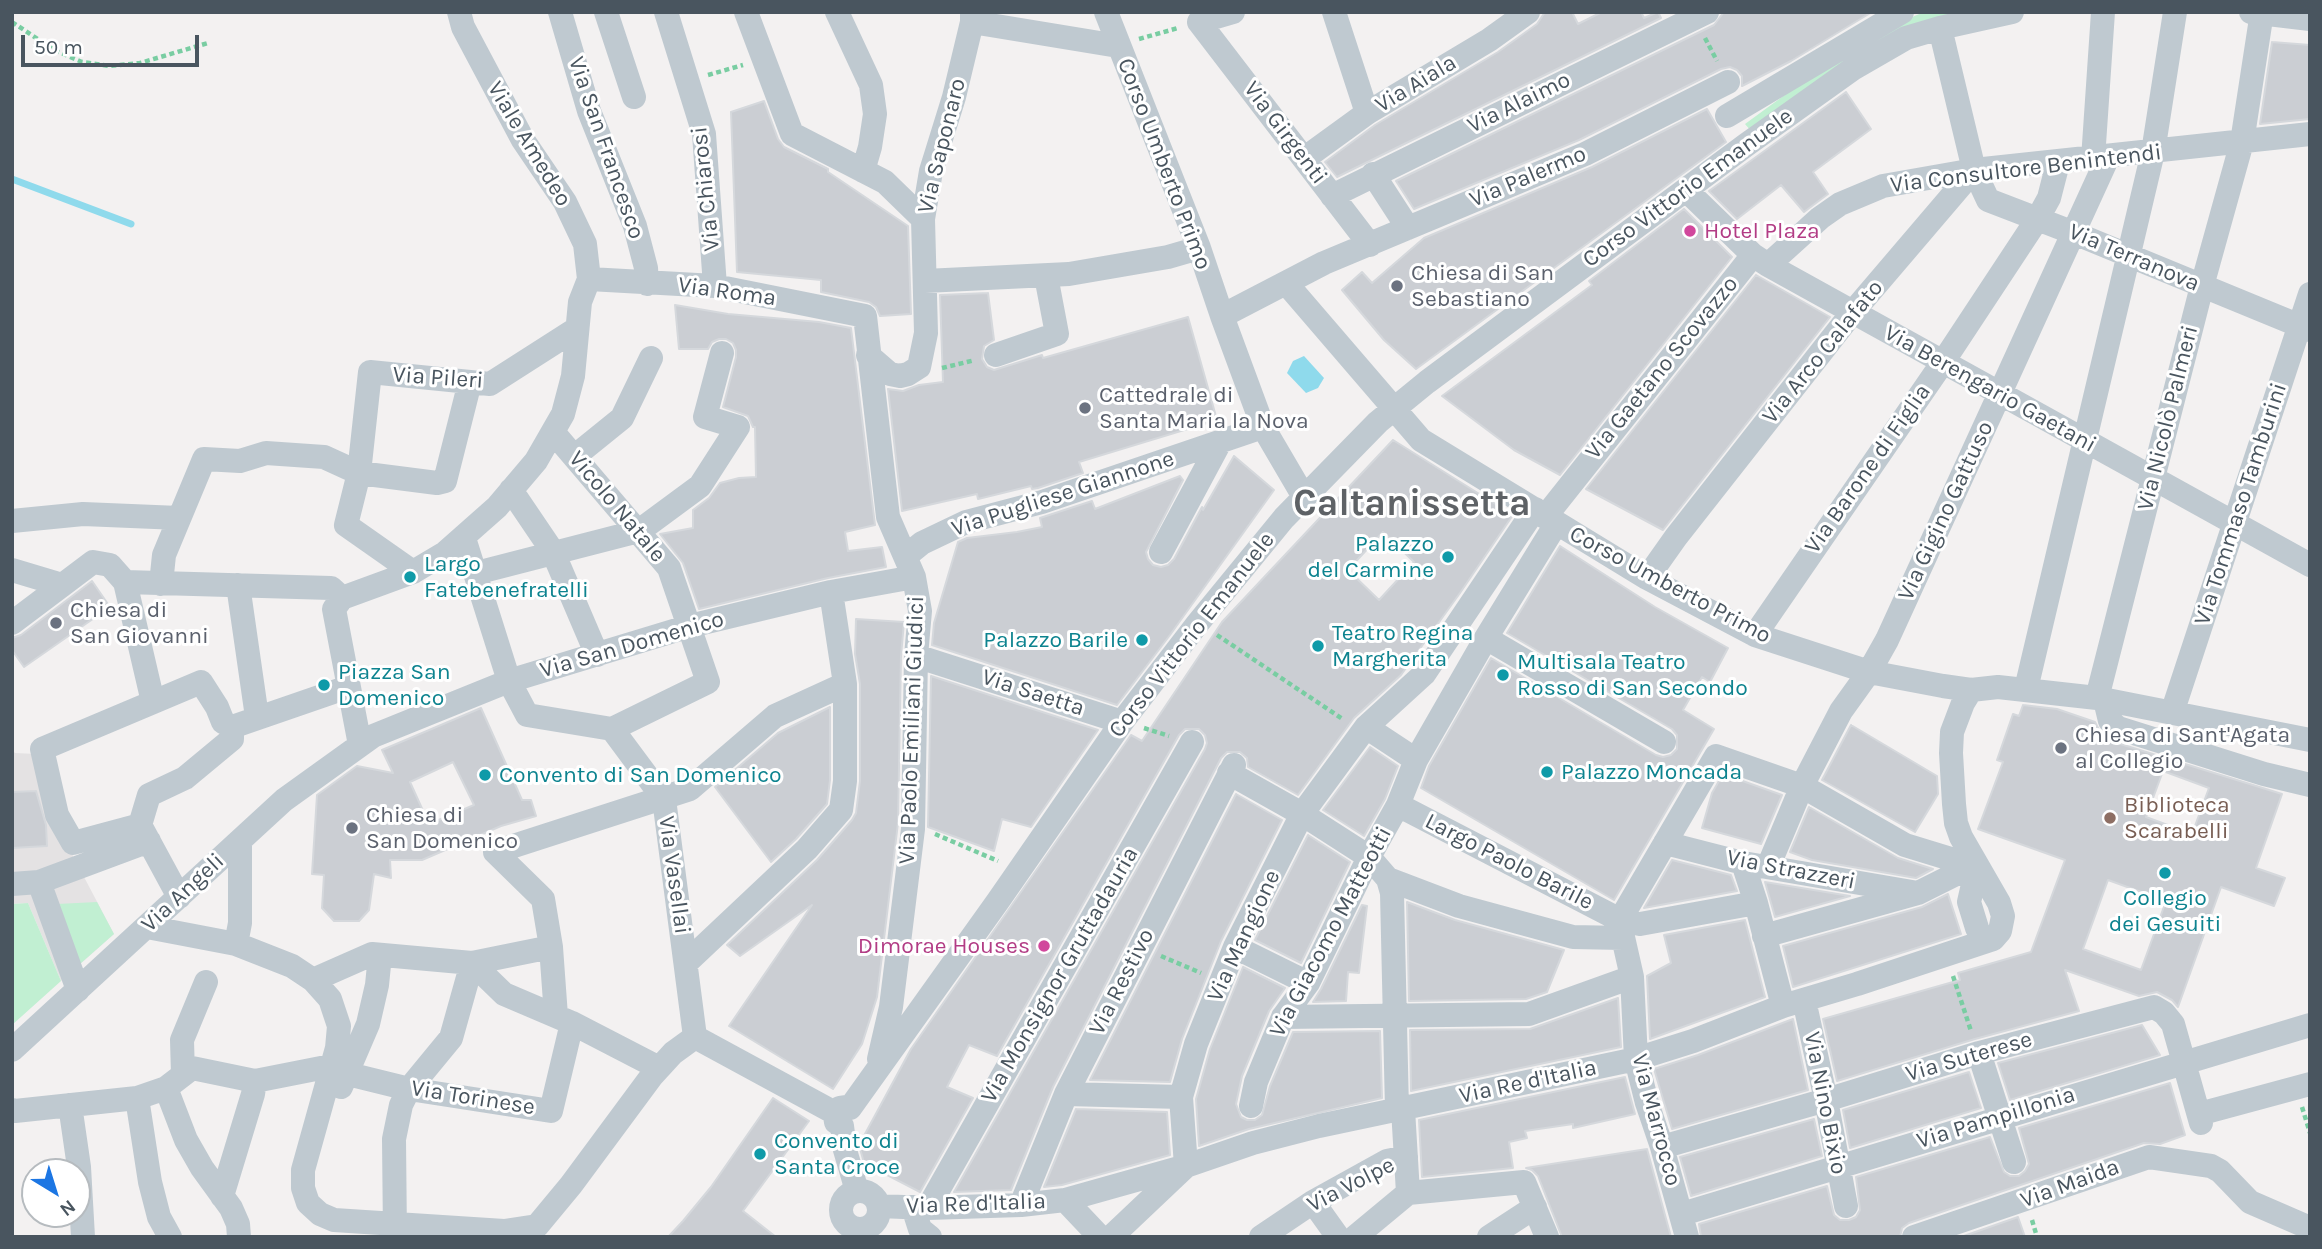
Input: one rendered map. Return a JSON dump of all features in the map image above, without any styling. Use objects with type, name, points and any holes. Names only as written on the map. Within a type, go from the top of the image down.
[{"type":"street","name":"Viale Amedeo","points":[[459,12],[463,27],[523,140],[565,202],[585,244],[589,279]]},
{"type":"street","name":"Via San Francesco","points":[[560,12],[589,111],[635,226],[646,268],[647,284]]},
{"type":"street","points":[[606,12],[634,97]]},
{"type":"street","name":"Via Chiarosi","points":[[666,12],[704,134],[715,286]]},
{"type":"street","points":[[747,12],[792,134],[885,182],[923,219]]},
{"type":"street","points":[[837,12],[872,95],[875,114],[863,171]]},
{"type":"street","name":"Corso Umberto Primo","points":[[1106,12],[1199,248],[1263,427],[1304,497]]},
{"type":"street","points":[[1199,22],[1233,12]]},
{"type":"street","points":[[1334,12],[1367,113]]},
{"type":"street","name":"Via Aiala","points":[[1305,158],[1367,113],[1489,40],[1528,12]]},
{"type":"street","name":"Corso Vittorio Emanuele","points":[[842,1116],[1122,722],[1198,623],[1304,497],[1393,409],[1811,98],[1879,39],[1902,12]]},
{"type":"street","name":"Corso Vittorio Emanuele","points":[[1734,112],[1795,75],[1879,39],[1906,38],[1947,22],[2012,12]]},
{"type":"street","name":"Via Gigino Gattuso","points":[[1768,867],[1802,786],[1841,711],[1869,672],[1887,640],[2074,233],[2101,158],[2103,12]]},
{"type":"street","points":[[2026,689],[2153,152],[2175,12]]},
{"type":"street","points":[[2258,13],[2310,19]]},
{"type":"street","name":"Via Nicolò Palmeri","points":[[2101,699],[2153,478],[2242,142],[2258,13]]},
{"type":"street","name":"Via Alaimo","points":[[1332,196],[1691,16]]},
{"type":"street","points":[[972,17],[1118,46]]},
{"type":"street","name":"Via Saponaro","points":[[868,355],[890,374],[908,374],[919,367],[926,333],[923,219],[931,171],[954,97],[972,17]]},
{"type":"street","name":"Via Girgenti","points":[[1199,22],[1370,245]]},
{"type":"street","name":"Via Terranova","points":[[1947,22],[1974,170],[1988,200],[2305,328]]},
{"type":"street","points":[[1795,75],[1811,98]]},
{"type":"street","points":[[1722,84],[1746,145]]},
{"type":"street","name":"Via Palermo","points":[[1222,316],[1324,263],[1585,154],[1722,84]]},
{"type":"street","name":"Via Consultore Benintendi","points":[[1760,260],[1840,204],[1883,186],[1974,170],[2310,135]]},
{"type":"street","name":"Via Barone di Figlia","points":[[1755,635],[1943,362],[2038,218],[2049,198],[2058,163]]},
{"type":"street","name":"Via Arco Calafato","points":[[1647,578],[1676,537],[1852,313],[1974,170]]},
{"type":"street","points":[[1373,174],[1408,228]]},
{"type":"street","name":"Via Berengario Gaetani","points":[[1686,190],[1760,260],[2310,565]]},
{"type":"street","points":[[925,281],[1069,274],[1168,257],[1199,248]]},
{"type":"street","name":"Via Gaetano Scovazzo","points":[[1545,517],[1572,481],[1760,260]]},
{"type":"street","points":[[996,355],[1057,334],[1046,276]]},
{"type":"street","name":"Via Roma","points":[[589,279],[715,286],[865,316]]},
{"type":"street","points":[[125,582],[238,585],[337,593],[413,572],[464,538],[536,461],[563,414],[573,376],[580,302],[589,279]]},
{"type":"street","name":"Corso Umberto Primo","points":[[1286,283],[1421,440],[1647,578],[1755,635],[1869,672],[1970,690],[1998,687],[2101,699],[2310,740]]},
{"type":"street","name":"Via Tommaso Tamburini","points":[[2172,713],[2234,524],[2305,328],[2310,294]]},
{"type":"street","name":"Via Paolo Emiliani Giudici","points":[[865,316],[888,517],[910,567],[920,611],[916,656],[913,828],[891,1007],[876,1070]]},
{"type":"street","name":"Via Pileri","points":[[359,473],[370,372],[490,384],[576,329]]},
{"type":"street","points":[[476,573],[639,531],[700,486],[738,427],[705,417],[722,353]]},
{"type":"street","points":[[575,456],[622,418],[651,358]]},
{"type":"street","points":[[161,584],[164,555],[205,459],[240,460],[266,453],[324,457],[359,473],[437,483],[445,481],[470,383]]},
{"type":"street","name":"Via Pugliese Giannone","points":[[910,567],[922,543],[966,522],[1042,502],[1263,427]]},
{"type":"street","name":"Vicolo Natale","points":[[553,432],[669,568],[708,682],[612,729]]},
{"type":"street","points":[[1161,552],[1220,442]]},
{"type":"street","points":[[359,473],[345,525],[413,572]]},
{"type":"street","points":[[511,490],[554,552],[597,655]]},
{"type":"street","points":[[12,521],[83,514],[179,518]]},
{"type":"street","points":[[1416,760],[1364,729],[1424,674],[1465,612],[1545,517]]},
{"type":"street","name":"Via Giacomo Matteotti","points":[[1251,1106],[1256,1082],[1283,1017],[1308,983],[1369,857],[1398,805],[1416,760],[1489,634],[1545,517]]},
{"type":"street","points":[[464,538],[509,681],[527,715],[612,729]]},
{"type":"street","points":[[12,623],[93,562],[110,565],[125,582],[153,702]]},
{"type":"street","name":"Via San Domenico","points":[[360,745],[373,736],[509,681],[690,626],[831,592],[910,567]]},
{"type":"street","points":[[12,570],[62,585]]},
{"type":"street","points":[[238,585],[257,717]]},
{"type":"street","points":[[686,963],[807,849],[841,810],[845,781],[845,684],[831,592]]},
{"type":"street","points":[[337,593],[334,609],[360,745]]},
{"type":"street","points":[[1465,612],[1489,634],[1664,742]]},
{"type":"street","name":"Via Saetta","points":[[916,656],[1122,722]]},
{"type":"street","points":[[144,833],[73,843],[57,815],[42,749],[201,682],[223,722],[232,727]]},
{"type":"street","points":[[564,1020],[543,899],[495,852],[690,789],[775,716],[845,684]]},
{"type":"street","points":[[232,727],[348,687]]},
{"type":"street","name":"Via Re d'Italia","points":[[879,1206],[1021,1205],[1065,1200],[1186,1166],[1253,1143],[1319,1126],[1636,1059],[1693,1041],[1793,1003],[1993,939],[2000,931],[2003,916],[1999,903],[1968,852],[1956,823],[1952,732],[1962,703],[1970,690]]},
{"type":"street","points":[[2101,699],[2110,721],[2118,728],[2264,774],[2310,785]]},
{"type":"street","points":[[179,897],[144,833],[149,795],[185,778],[232,739],[232,727]]},
{"type":"street","name":"Via Vasellai","points":[[612,729],[664,799],[695,1037]]},
{"type":"street","name":"Via Mangione","points":[[1186,1166],[1181,1097],[1196,1044],[1221,981],[1235,947],[1302,814],[1364,729]]},
{"type":"street","name":"Via Monsignor Gruttadauria","points":[[920,1207],[1192,743]]},
{"type":"street","name":"Via Angeli","points":[[12,1050],[284,800],[360,745]]},
{"type":"street","points":[[1621,929],[1665,843],[1716,756],[1802,786],[1905,845],[1977,867]]},
{"type":"street","name":"Via Restivo","points":[[1021,1205],[1066,1094],[1231,769],[1302,814]]},
{"type":"street","name":"Largo Paolo Barile","points":[[1398,805],[1621,929]]},
{"type":"street","points":[[1302,814],[1369,857]]},
{"type":"street","points":[[12,884],[39,882],[144,833]]},
{"type":"street","points":[[236,943],[240,923],[240,841]]},
{"type":"street","name":"Via Strazzeri","points":[[1665,843],[1743,863],[1917,893]]},
{"type":"street","name":"Largo Paolo Barile","points":[[1369,857],[1388,879],[1459,906],[1573,937],[1621,929]]},
{"type":"street","name":"Via Nino Bixio","points":[[1743,863],[1764,936],[1793,1003],[1826,1100],[1846,1206]]},
{"type":"street","points":[[1764,936],[1917,893],[1977,867]]},
{"type":"street","points":[[1977,867],[1969,902],[1977,928]]},
{"type":"street","points":[[1388,879],[1392,893],[1395,1017],[1408,1194]]},
{"type":"street","points":[[39,882],[78,990]]},
{"type":"street","points":[[1621,929],[1756,902]]},
{"type":"street","points":[[147,927],[236,943],[292,966],[313,980],[330,999],[339,1026],[339,1070],[332,1102]]},
{"type":"street","name":"Via Marrocco","points":[[1621,929],[1632,977],[1636,1059],[1685,1225]]},
{"type":"street","points":[[313,980],[372,954],[472,963],[551,947]]},
{"type":"street","points":[[1235,947],[1308,983]]},
{"type":"street","points":[[380,955],[377,985],[368,1024],[339,1070],[303,1170],[303,1188],[307,1203],[320,1214],[334,1220],[395,1230],[539,1231],[659,1068],[673,1053],[695,1037],[842,1116],[845,1150],[857,1191]]},
{"type":"street","points":[[472,963],[504,994],[564,1020],[659,1068]]},
{"type":"street","points":[[395,1230],[394,1139],[401,1105],[409,1089],[451,1038],[472,963]]},
{"type":"street","points":[[1283,1017],[1529,1014],[1632,977]]},
{"type":"street","points":[[206,982],[182,1040],[175,1081],[186,1140],[238,1224],[239,1237]]},
{"type":"street","name":"Via Suterese","points":[[1662,1147],[1979,1053],[2154,1007],[2164,1013],[2173,1024],[2200,1118],[2310,1084]]},
{"type":"street","name":"Via Torinese","points":[[339,1070],[409,1089],[551,1111],[564,1020]]},
{"type":"street","name":"Via Pampillonia","points":[[1685,1225],[1838,1166],[2310,1025]]},
{"type":"street","points":[[1979,1053],[2014,1162]]},
{"type":"street","points":[[12,1110],[137,1098],[175,1081],[192,1068],[255,1081],[339,1070]]},
{"type":"street","points":[[222,1196],[254,1094],[255,1081]]},
{"type":"street","points":[[1066,1094],[1181,1097]]},
{"type":"street","points":[[137,1098],[150,1182],[159,1217],[170,1237]]},
{"type":"street","points":[[70,1105],[79,1167],[83,1237]]},
{"type":"street","name":"Via Volpe","points":[[1261,1237],[1313,1202],[1387,1161],[1406,1157]]},
{"type":"street","name":"Via Maida","points":[[1914,1237],[2150,1157],[2197,1163],[2220,1171],[2250,1202],[2310,1228]]},
{"type":"street","points":[[1111,1237],[1186,1166]]},
{"type":"street","points":[[1355,1237],[1408,1194],[1524,1182],[1548,1237]]},
{"type":"street","points":[[857,1191],[868,1192],[879,1206],[880,1213],[874,1224],[855,1233],[845,1222],[840,1210],[845,1197],[857,1191]]},
{"type":"street","points":[[1065,1200],[1100,1237]]},
{"type":"street","points":[[1313,1202],[1338,1237]]},
{"type":"street","points":[[920,1207],[920,1228],[930,1237]]},
{"type":"street","points":[[1489,1237],[1535,1207]]},
{"type":"path","points":[[1691,16],[1722,84]]},
{"type":"path","points":[[12,22],[54,50],[82,62],[110,66],[140,63],[208,43]]},
{"type":"path","points":[[1118,46],[1199,22]]},
{"type":"path","points":[[934,370],[996,355]]},
{"type":"path","points":[[1198,623],[1364,729]]},
{"type":"path","points":[[1122,722],[1192,743]]},
{"type":"path","points":[[913,828],[926,830],[1018,870]]},
{"type":"path","points":[[1139,947],[1221,981]]},
{"type":"path","points":[[1947,955],[1979,1053]]},
{"type":"shaded area","points":[[12,750],[15,753],[36,754],[53,818],[114,934],[61,981],[28,903],[12,904]]},
{"type":"green space","points":[[1924,12],[1968,12],[1751,131],[1745,124],[1838,56],[1884,29]]},
{"type":"green space","points":[[97,902],[114,934],[80,964],[57,904]]},
{"type":"green space","points":[[28,903],[61,981],[12,1025],[12,904]]},
{"type":"water","points":[[1304,356],[1324,378],[1318,388],[1306,393],[1287,373],[1293,361]]},
{"type":"building","points":[[1545,12],[1572,12],[1578,24],[1602,12],[1641,12],[1644,18],[1658,12],[1661,18],[1337,177],[1325,162],[1375,125],[1498,52],[1537,24]]},
{"type":"building","points":[[1724,12],[1872,12],[1791,61],[1742,86],[1742,76],[1737,70],[1730,67],[1721,69],[1579,140],[1414,209],[1396,181],[1714,25]]},
{"type":"building","points":[[2272,42],[2310,45],[2310,119],[2260,124]]},
{"type":"building","points":[[1846,92],[1871,129],[1813,172],[1828,194],[1804,212],[1781,185],[1737,219],[1709,191]]},
{"type":"building","points":[[764,101],[778,139],[784,147],[828,169],[828,172],[908,226],[911,314],[880,316],[876,307],[869,302],[821,292],[821,280],[737,272],[731,112]]},
{"type":"building","points":[[1707,109],[1726,142],[1416,369],[1384,340],[1342,290],[1362,272],[1372,283],[1424,238],[1592,167]]},
{"type":"building","points":[[1684,209],[1732,257],[1560,475],[1514,450],[1442,396],[1592,285],[1589,281]]},
{"type":"building","points":[[1756,275],[1830,317],[1663,530],[1586,489]]},
{"type":"building","name":"Cattedrale di Santa Maria la Nova","points":[[988,293],[994,340],[984,346],[982,359],[987,367],[994,370],[1188,317],[1217,420],[1079,462],[1083,473],[1038,488],[1032,489],[1031,486],[978,499],[977,494],[902,511],[888,389],[903,391],[919,385],[943,382],[940,295]]},
{"type":"building","points":[[675,305],[851,328],[875,525],[845,532],[848,551],[882,547],[886,567],[699,609],[683,563],[660,534],[693,528],[693,510],[709,498],[720,483],[756,477],[755,427],[748,416],[723,407],[736,357],[733,343],[719,339],[712,342],[708,349],[679,349]]},
{"type":"building","points":[[1393,440],[1513,515],[1401,675],[1354,718],[1298,795],[1248,767],[1247,758],[1240,752],[1227,752],[1221,758],[1053,1087],[1011,1190],[954,1192],[1205,749],[1205,735],[1199,729],[1185,729],[1179,735],[997,1056],[969,1045],[947,1087],[973,1098],[920,1192],[864,1163],[859,1145],[911,1049],[1131,735],[1142,741],[1222,622]],"holes":[[[1383,532],[1414,562],[1379,600],[1348,570]]]},
{"type":"building","points":[[1234,456],[1274,490],[1117,705],[932,645],[934,623],[958,542],[967,538],[1042,527],[1040,518],[1092,501],[1095,509],[1180,476],[1183,480],[1146,552],[1153,565],[1168,565]]},
{"type":"building","name":"Palazzo Moncada","points":[[1560,546],[1655,607],[1728,648],[1710,682],[1702,677],[1683,710],[1714,729],[1614,900],[1421,788],[1429,766],[1491,658],[1656,755],[1671,755],[1677,749],[1677,735],[1672,729],[1507,633]]},
{"type":"building","name":"Chiesa di San Giovanni","points":[[92,581],[110,607],[24,667],[12,650],[12,638],[21,635]]},
{"type":"building","points":[[856,619],[904,622],[898,823],[877,997],[862,1044],[833,1089],[729,1026],[812,905],[740,956],[727,945],[817,860],[856,813],[860,781],[860,684],[855,654]]},
{"type":"building","points":[[931,676],[1098,730],[1031,827],[1002,819],[994,851],[928,827]]},
{"type":"building","points":[[2023,705],[2057,709],[2095,722],[2100,732],[2114,742],[2282,794],[2256,868],[2285,878],[2274,906],[2221,887],[2178,1007],[2172,1000],[2157,992],[2139,996],[2065,970],[2079,1011],[1837,1081],[1823,1019],[1960,980],[1958,973],[2031,952],[2065,860],[1978,829],[2003,762],[1997,760],[2013,714],[2019,716]],"holes":[[[2163,771],[2209,788],[2192,834],[2146,817]],[[2108,880],[2166,901],[2141,970],[2083,949]]]},
{"type":"building","points":[[830,707],[830,780],[827,804],[771,862],[715,787],[778,733]]},
{"type":"building","points":[[481,708],[522,800],[531,800],[536,816],[501,826],[422,860],[390,860],[391,878],[374,874],[369,910],[359,921],[334,921],[322,908],[324,875],[312,874],[317,795],[357,766],[393,773],[382,750]],"holes":[[[453,762],[474,805],[429,824],[410,782]]]},
{"type":"building","points":[[1851,725],[1937,776],[1938,794],[1915,832],[1822,780]]},
{"type":"building","points":[[1370,747],[1398,766],[1385,799],[1364,836],[1323,810]]},
{"type":"building","points":[[1723,774],[1782,795],[1761,844],[1702,828],[1712,793]]},
{"type":"building","points":[[36,791],[46,825],[47,846],[12,848],[12,792]]},
{"type":"building","points":[[1236,794],[1282,820],[1221,941],[1182,1039],[1170,1082],[1090,1080]]},
{"type":"building","points":[[1809,807],[1898,858],[1933,869],[1916,878],[1812,860],[1790,852]]},
{"type":"building","points":[[1308,835],[1350,862],[1301,963],[1255,940]]},
{"type":"building","points":[[1672,860],[1731,875],[1737,891],[1644,908]]},
{"type":"building","points":[[1765,882],[1850,896],[1775,917]]},
{"type":"building","points":[[1948,894],[1961,934],[1793,987],[1783,946],[1922,907]]},
{"type":"building","points":[[1407,902],[1455,920],[1564,950],[1547,992],[1526,999],[1409,1001]]},
{"type":"building","points":[[1362,905],[1367,906],[1359,973],[1348,972],[1346,1001],[1313,1002],[1321,989]]},
{"type":"building","points":[[1745,920],[1765,997],[1650,1039],[1647,976],[1671,963],[1664,935]]},
{"type":"building","points":[[1243,967],[1285,988],[1269,1011],[1242,1076],[1236,1104],[1241,1117],[1255,1120],[1262,1115],[1270,1086],[1293,1032],[1380,1031],[1382,1098],[1249,1129],[1199,1146],[1196,1099],[1210,1049]]},
{"type":"building","points":[[1618,998],[1621,1047],[1411,1091],[1410,1030],[1530,1029]]},
{"type":"building","points":[[1793,1019],[1808,1090],[1672,1129],[1654,1069]]},
{"type":"building","points":[[2142,1025],[2160,1055],[2010,1100],[1998,1063]]},
{"type":"building","points":[[1969,1072],[1981,1108],[1850,1148],[1843,1110]]},
{"type":"building","points":[[1625,1077],[1635,1114],[1573,1128],[1573,1124],[1525,1131],[1527,1138],[1509,1142],[1513,1168],[1422,1177],[1419,1120]]},
{"type":"building","points":[[2170,1083],[2185,1135],[2160,1144],[2144,1143],[1909,1223],[1902,1228],[1900,1237],[1701,1237],[1699,1224],[1827,1186],[1834,1215],[1840,1220],[1849,1220],[1856,1217],[1860,1210],[1856,1177],[1990,1137],[2004,1172],[2010,1176],[2019,1176],[2029,1164],[2019,1128]]},
{"type":"building","name":"Convento di Santa Croce","points":[[773,1098],[809,1121],[743,1211],[776,1237],[668,1237],[711,1187]]},
{"type":"building","points":[[1076,1109],[1167,1112],[1170,1155],[1062,1185],[1044,1187]]},
{"type":"building","points":[[1814,1119],[1822,1156],[1691,1196],[1680,1157]]},
{"type":"building","points":[[1647,1149],[1671,1237],[1562,1237],[1538,1176],[1526,1168]]},
{"type":"building","points":[[2018,1217],[2025,1237],[1961,1237]]},
{"type":"waterway","points":[[12,179],[131,224]]},
{"type":"place","name":"Hotel Plaza","points":[[1690,231]]},
{"type":"place","name":"Chiesa di San Sebastiano","points":[[1397,286]]},
{"type":"place","name":"Cattedrale di Santa Maria la Nova","points":[[1085,408]]},
{"type":"place","name":"Palazzo del Carmine","points":[[1448,557]]},
{"type":"place","name":"Largo Fatebenefratelli","points":[[410,577]]},
{"type":"place","name":"Chiesa di San Giovanni","points":[[56,623]]},
{"type":"place","name":"Palazzo Barile","points":[[1142,640]]},
{"type":"place","name":"Teatro Regina Margherita","points":[[1318,646]]},
{"type":"place","name":"Multisala Teatro Rosso di San Secondo","points":[[1503,675]]},
{"type":"place","name":"Piazza San Domenico","points":[[324,685]]},
{"type":"place","name":"Chiesa di Sant'Agata al Collegio","points":[[2061,748]]},
{"type":"place","name":"Palazzo Moncada","points":[[1547,772]]},
{"type":"place","name":"Convento di San Domenico","points":[[485,775]]},
{"type":"place","name":"Biblioteca Scarabelli","points":[[2110,818]]},
{"type":"place","name":"Chiesa di San Domenico","points":[[352,828]]},
{"type":"place","name":"Collegio dei Gesuiti","points":[[2165,873]]},
{"type":"place","name":"Dimorae Houses","points":[[1044,946]]},
{"type":"place","name":"Convento di Santa Croce","points":[[760,1154]]},
{"type":"district","name":"Caltanissetta","points":[[1412,504]]}]
